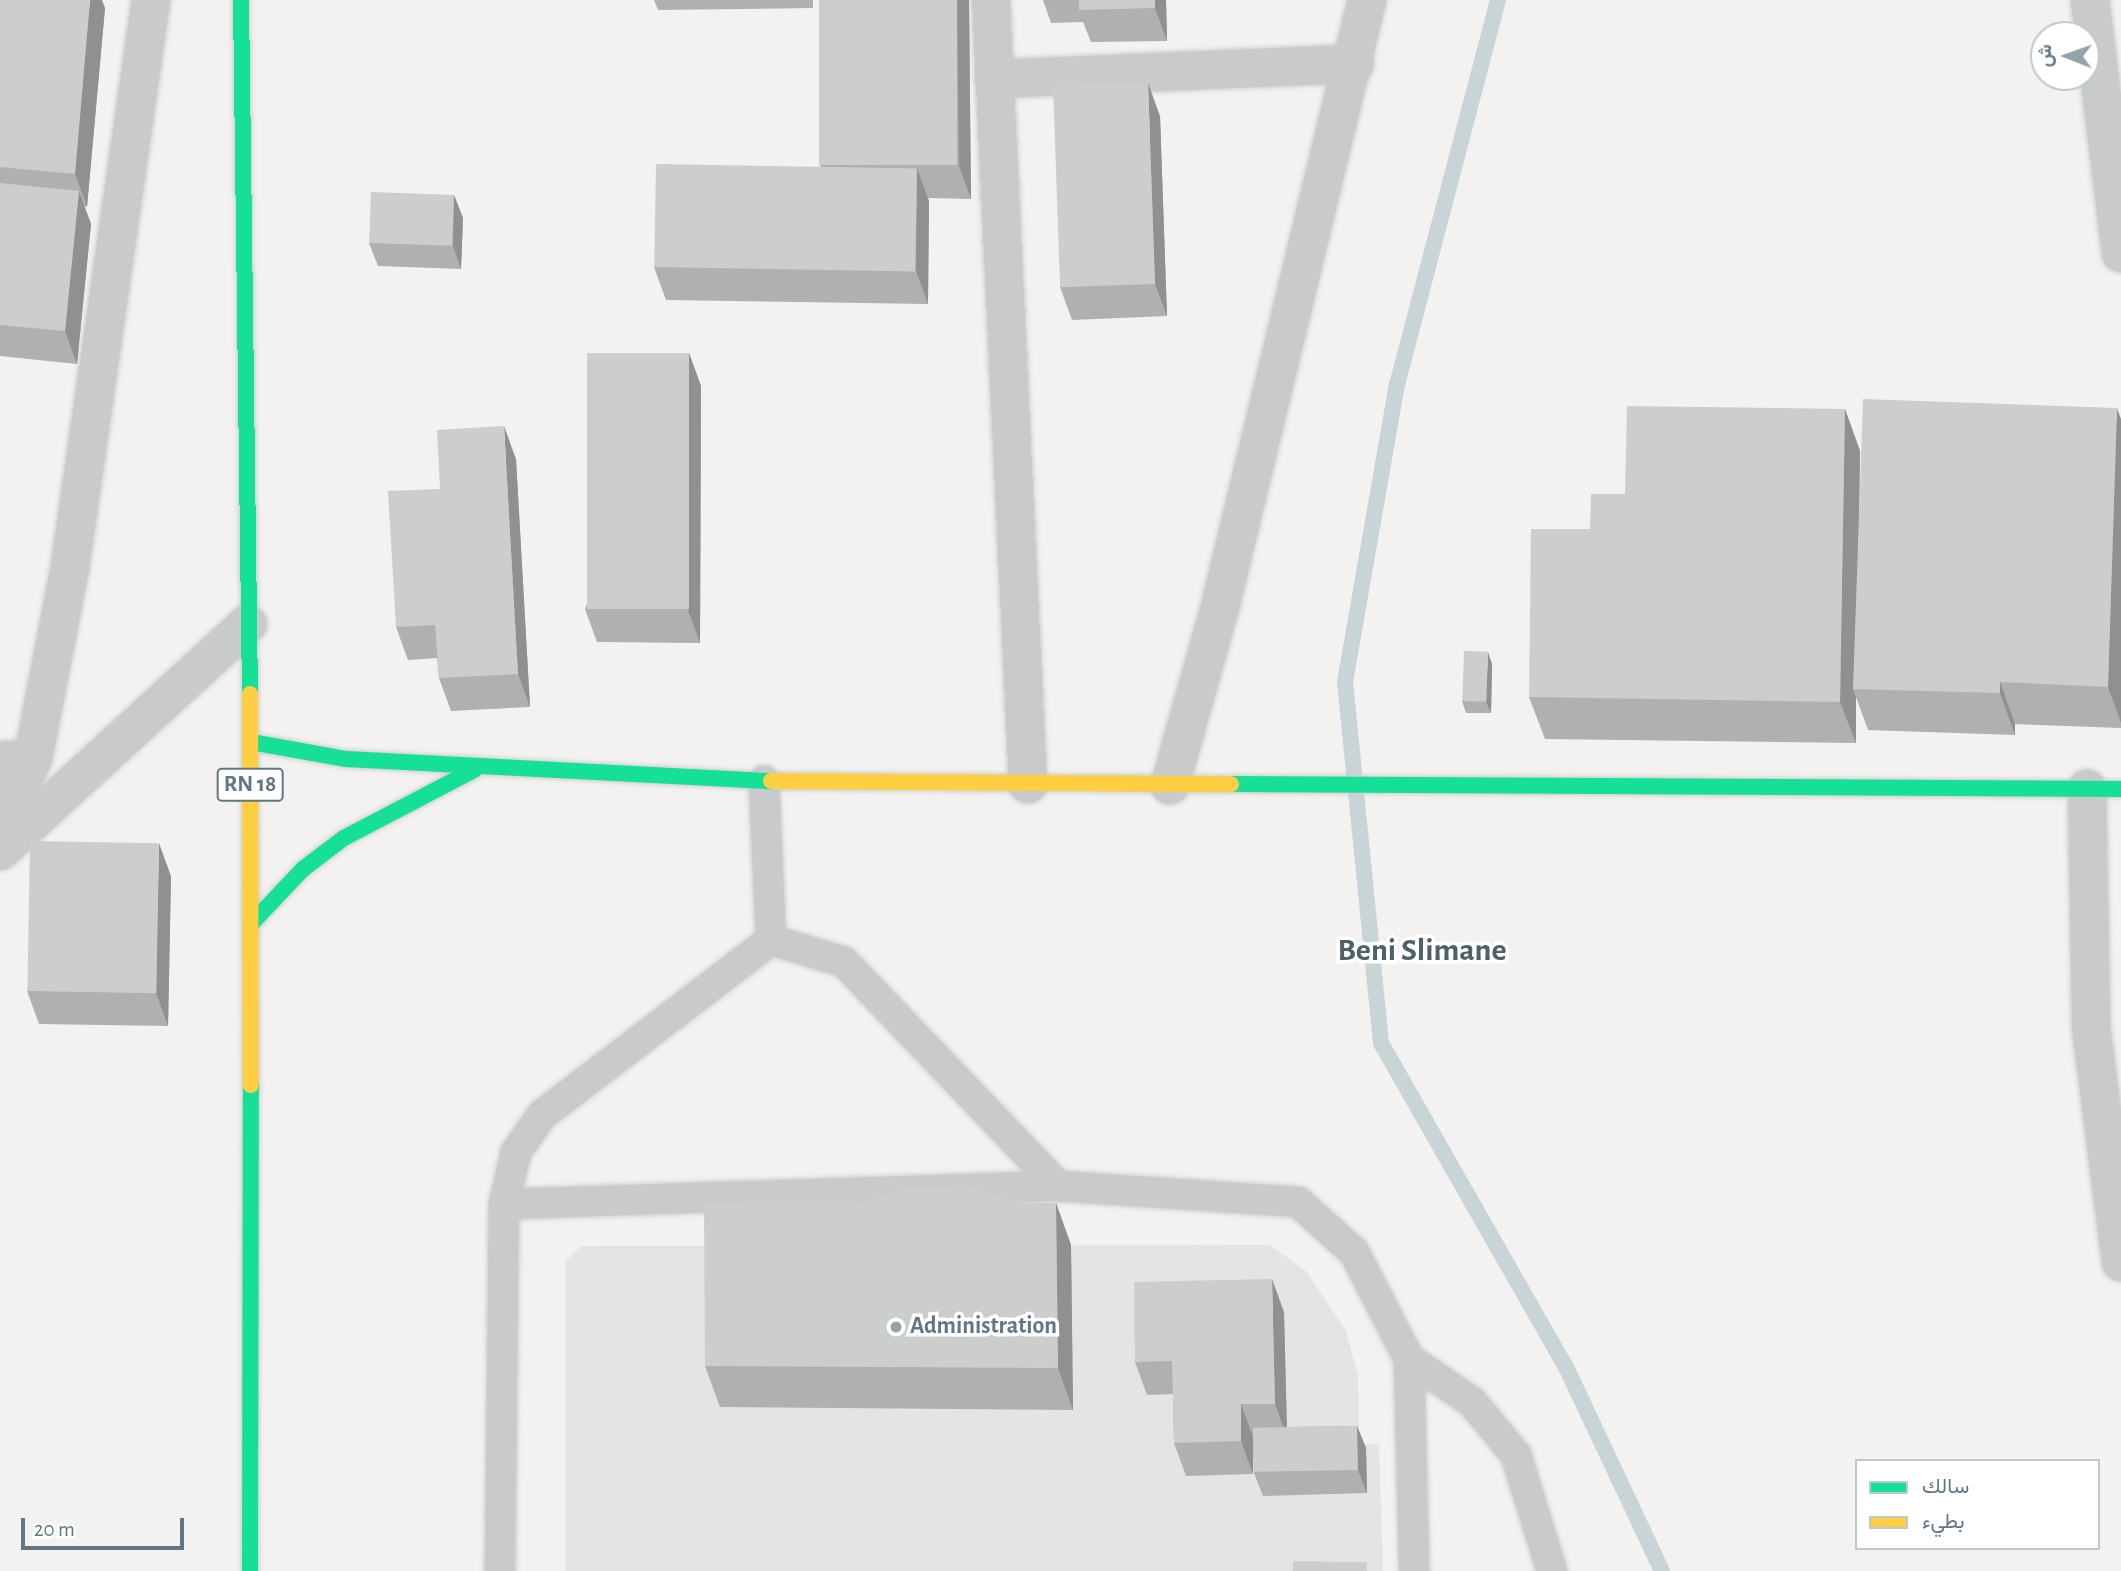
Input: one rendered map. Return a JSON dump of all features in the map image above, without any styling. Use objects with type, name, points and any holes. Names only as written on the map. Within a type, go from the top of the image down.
[{"type":"street","points":[[0,830],[16,760],[69,567],[151,0]]},
{"type":"street","name":"RN 18","points":[[241,0],[251,742],[250,1571]]},
{"type":"street","points":[[991,0],[1028,785]]},
{"type":"street","points":[[1170,786],[1356,64],[1367,0]]},
{"type":"street","points":[[2090,0],[2121,253]]},
{"type":"street","points":[[994,79],[1356,64]]},
{"type":"street","points":[[0,851],[248,624]]},
{"type":"street","points":[[251,742],[346,759],[476,769],[764,781],[1170,786],[1439,783],[2104,789],[2106,1026],[2121,1262]]},
{"type":"street","points":[[251,924],[303,869],[344,838],[476,769]]},
{"type":"lane","points":[[764,781],[771,940]]},
{"type":"lane","points":[[771,940],[844,962],[1058,1186]]},
{"type":"lane","points":[[500,1571],[504,1204],[516,1152],[542,1115],[771,940]]},
{"type":"lane","points":[[504,1204],[1058,1186],[1298,1202],[1354,1252],[1409,1359],[1414,1571]]},
{"type":"lane","points":[[1409,1359],[1472,1402],[1516,1455],[1552,1571]]},
{"type":"shaded area","points":[[1270,1245],[1306,1271],[1346,1331],[1358,1376],[1359,1443],[1379,1445],[1383,1571],[565,1571],[565,1262],[581,1246]]},
{"type":"building","points":[[0,0],[90,0],[75,174],[0,167]]},
{"type":"building","points":[[819,0],[957,0],[957,165],[819,165]]},
{"type":"building","points":[[1079,0],[1155,0],[1155,8],[1079,10]]},
{"type":"building","points":[[1148,83],[1155,284],[1060,287],[1053,86]]},
{"type":"building","points":[[656,164],[917,169],[915,272],[654,267]]},
{"type":"building","points":[[0,183],[79,191],[65,331],[0,325]]},
{"type":"building","points":[[371,192],[454,195],[452,246],[369,243]]},
{"type":"building","points":[[587,353],[689,353],[689,609],[587,609]]},
{"type":"building","points":[[1863,399],[2117,408],[2108,687],[2000,682],[2000,693],[1853,689]]},
{"type":"building","points":[[1627,406],[1845,409],[1840,702],[1529,697],[1531,529],[1590,529],[1591,494],[1625,494]]},
{"type":"building","points":[[504,426],[518,674],[439,678],[435,625],[396,627],[388,491],[440,489],[437,430]]},
{"type":"building","points":[[1464,651],[1488,652],[1486,702],[1462,701]]},
{"type":"building","points":[[30,841],[159,843],[156,993],[27,991]]},
{"type":"building","name":"Administration","points":[[970,1186],[1021,1203],[1056,1203],[1058,1368],[705,1366],[704,1205],[851,1206],[907,1187]]},
{"type":"building","points":[[1272,1279],[1275,1404],[1241,1404],[1241,1441],[1174,1443],[1172,1361],[1135,1362],[1134,1282]]},
{"type":"building","points":[[1357,1426],[1358,1470],[1254,1472],[1253,1428]]},
{"type":"building","points":[[1293,1561],[1367,1562],[1367,1571],[1293,1571]]},
{"type":"waterway","points":[[1498,0],[1397,384],[1345,682],[1381,1043],[1566,1367],[1662,1571]]},
{"type":"traffic: fast","points":[[241,0],[250,694]]},
{"type":"traffic: fast","points":[[251,742],[346,759],[771,781]]},
{"type":"traffic: fast","points":[[251,924],[303,869],[344,838],[474,770]]},
{"type":"traffic: fast","points":[[1231,784],[2121,789]]},
{"type":"traffic: fast","points":[[250,1571],[251,1085]]},
{"type":"traffic: slow","points":[[250,694],[251,1085]]},
{"type":"traffic: slow","points":[[771,781],[1231,784]]},
{"type":"place","name":"Administration","points":[[896,1327]]},
{"type":"district","name":"Beni Slimane","points":[[1422,950]]}]
